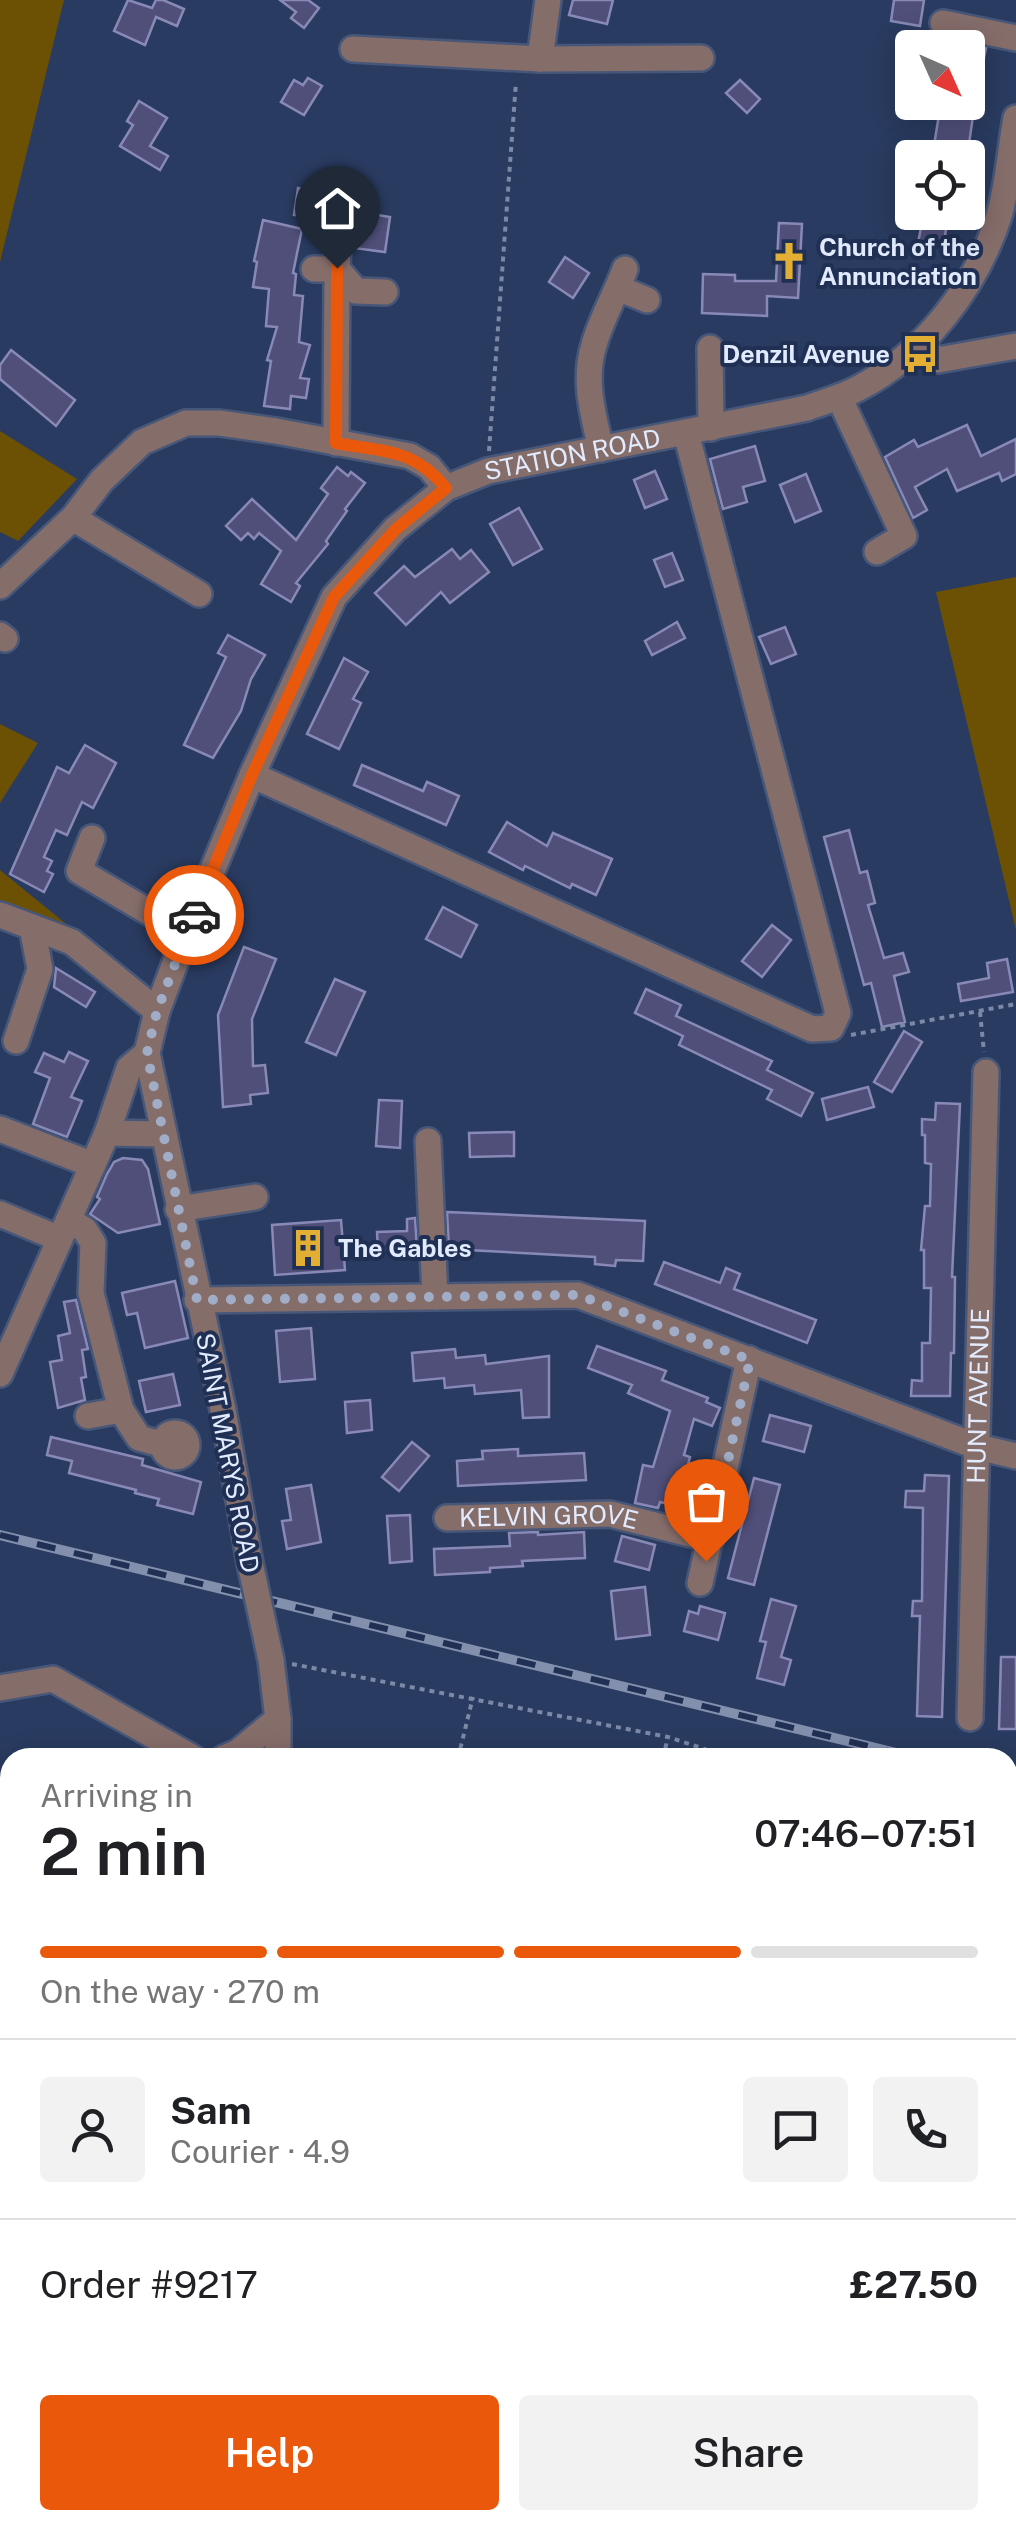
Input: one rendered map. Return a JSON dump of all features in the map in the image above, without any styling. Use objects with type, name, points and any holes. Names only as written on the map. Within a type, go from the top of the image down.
[{"type":"street","points":[[529,58],[548,0]]},
{"type":"street","points":[[943,23],[1016,38]]},
{"type":"street","points":[[353,49],[529,58],[700,58]]},
{"type":"street","name":"STATION ROAD","points":[[157,1011],[252,775],[334,597],[396,529],[446,488],[488,471],[807,408],[884,373],[958,301],[980,264],[1000,213],[1016,118]]},
{"type":"street","points":[[336,443],[330,261],[356,291],[385,292]]},
{"type":"street","points":[[601,449],[591,404],[589,374],[594,345],[622,279],[647,300]]},
{"type":"street","points":[[916,344],[938,360],[1016,346]]},
{"type":"street","points":[[252,775],[812,1029],[837,1033],[838,1013],[698,431],[710,348]]},
{"type":"street","points":[[838,396],[904,536],[877,552]]},
{"type":"street","points":[[0,586],[73,518],[102,480],[142,442],[186,424],[219,423],[410,456],[429,467],[446,488]]},
{"type":"street","points":[[73,518],[199,594]]},
{"type":"street","points":[[92,838],[79,871],[186,934]]},
{"type":"street","points":[[0,915],[72,942],[157,1011]]},
{"type":"street","points":[[16,1041],[40,969],[32,927]]},
{"type":"street","name":"SAINT MARYS ROAD","points":[[157,1011],[147,1053],[250,1563],[279,1662],[278,1748]]},
{"type":"street","points":[[0,1374],[94,1164],[130,1068],[147,1053]]},
{"type":"street","name":"HUNT AVENUE","points":[[970,1718],[986,1072]]},
{"type":"street","points":[[0,1129],[94,1164]]},
{"type":"street","points":[[107,1133],[163,1134]]},
{"type":"street","points":[[428,1141],[434,1297]]},
{"type":"street","points":[[178,1209],[255,1197]]},
{"type":"street","points":[[0,1214],[64,1230],[85,1230],[93,1243],[91,1293],[121,1410],[140,1438],[164,1445]]},
{"type":"street","points":[[197,1300],[578,1295],[978,1447],[1016,1456]]},
{"type":"street","points":[[700,1583],[750,1360]]},
{"type":"street","points":[[88,1416],[121,1410]]},
{"type":"street","name":"KELVIN GROVE","points":[[446,1518],[610,1514],[712,1539]]},
{"type":"street","points":[[0,1688],[54,1680],[175,1748]]},
{"type":"street","points":[[243,1748],[278,1719]]},
{"type":"path","points":[[488,471],[529,58]]},
{"type":"path","points":[[837,1033],[1016,1004]]},
{"type":"path","points":[[980,1010],[986,1072]]},
{"type":"path","points":[[279,1662],[473,1697],[668,1737],[702,1748]]},
{"type":"path","points":[[460,1748],[473,1697]]},
{"type":"path","points":[[665,1748],[668,1737]]},
{"type":"shaded area","points":[[0,0],[64,0],[0,262]]},
{"type":"shaded area","points":[[0,431],[77,479],[18,541],[0,532]]},
{"type":"shaded area","points":[[1016,577],[1016,930],[936,592]]},
{"type":"shaded area","points":[[0,724],[38,743],[0,803]]},
{"type":"shaded area","points":[[0,870],[87,941],[0,914]]},
{"type":"building","points":[[128,0],[152,8],[156,0],[163,0],[184,9],[177,26],[156,17],[145,45],[114,31]]},
{"type":"building","points":[[280,0],[308,0],[319,8],[304,28],[291,18],[296,12]]},
{"type":"building","points":[[573,0],[613,0],[607,24],[569,15]]},
{"type":"building","points":[[894,0],[924,0],[920,26],[891,21]]},
{"type":"building","points":[[308,78],[322,86],[304,115],[281,102],[294,80],[303,85]]},
{"type":"building","points":[[740,80],[760,99],[747,113],[726,93]]},
{"type":"building","points":[[139,101],[167,118],[150,146],[168,156],[160,170],[120,146],[133,125],[127,121]]},
{"type":"building","points":[[938,120],[972,120],[970,140],[935,140]]},
{"type":"building","points":[[298,188],[344,198],[341,216],[294,215]]},
{"type":"building","points":[[359,212],[390,217],[385,252],[354,248]]},
{"type":"building","points":[[263,220],[302,229],[293,273],[294,295],[303,296],[299,342],[310,345],[300,378],[309,379],[306,398],[291,396],[290,409],[264,406],[271,361],[267,360],[277,327],[266,326],[269,289],[253,287]]},
{"type":"building","points":[[779,223],[802,224],[798,298],[767,296],[767,316],[702,313],[703,274],[735,275],[735,281],[776,281]]},
{"type":"building","points":[[921,230],[946,230],[943,247],[918,243]]},
{"type":"building","points":[[565,257],[589,273],[573,298],[549,282]]},
{"type":"building","points":[[11,350],[75,400],[56,426],[0,379],[0,365]]},
{"type":"building","points":[[967,425],[981,456],[1016,439],[1016,474],[1002,481],[999,473],[957,491],[947,469],[915,487],[927,510],[913,518],[885,457],[914,440],[918,447]]},
{"type":"building","points":[[755,446],[765,481],[743,487],[747,502],[723,509],[710,459]]},
{"type":"building","points":[[337,467],[365,483],[345,509],[326,541],[328,544],[296,583],[300,586],[291,602],[261,584],[281,551],[259,533],[254,539],[248,533],[241,540],[226,526],[252,499],[296,540],[328,494],[321,488]]},
{"type":"building","points":[[655,471],[667,499],[645,508],[634,480]]},
{"type":"building","points":[[806,474],[821,511],[795,522],[780,485]]},
{"type":"building","points":[[519,508],[542,549],[513,565],[490,524]]},
{"type":"building","points":[[452,549],[460,559],[471,550],[489,572],[450,603],[441,592],[406,625],[375,593],[404,566],[415,577]]},
{"type":"building","points":[[672,553],[683,580],[665,587],[654,560]]},
{"type":"building","points":[[677,622],[685,638],[652,655],[645,641]]},
{"type":"building","points":[[785,627],[796,654],[771,664],[759,637]]},
{"type":"building","points":[[228,635],[265,655],[251,679],[241,711],[213,758],[184,745],[226,657],[218,653]]},
{"type":"building","points":[[344,658],[368,672],[353,699],[361,703],[339,749],[307,734]]},
{"type":"building","points":[[85,745],[116,763],[93,808],[82,802],[67,835],[56,830],[44,857],[52,861],[47,871],[53,874],[44,892],[10,874],[57,767],[69,773]]},
{"type":"building","points":[[362,765],[423,791],[427,782],[459,796],[446,825],[354,785]]},
{"type":"building","points":[[507,822],[547,846],[553,833],[612,859],[596,895],[572,884],[570,888],[525,866],[523,870],[489,852]]},
{"type":"building","points":[[849,830],[860,873],[867,871],[875,903],[868,905],[884,958],[903,953],[909,972],[894,976],[905,1022],[882,1027],[871,983],[864,985],[824,837]]},
{"type":"building","points":[[443,907],[477,925],[461,957],[426,939]]},
{"type":"building","points":[[772,925],[791,940],[762,977],[742,961]]},
{"type":"building","points":[[244,947],[276,959],[252,1019],[253,1066],[265,1065],[268,1093],[250,1095],[251,1104],[223,1107],[218,1015]]},
{"type":"building","points":[[1007,959],[1013,992],[961,1001],[958,984],[989,978],[987,963]]},
{"type":"building","points":[[56,968],[95,992],[86,1007],[54,987]]},
{"type":"building","points":[[335,979],[365,992],[336,1055],[306,1042]]},
{"type":"building","points":[[646,989],[681,1005],[676,1016],[772,1061],[767,1070],[813,1093],[801,1116],[767,1099],[772,1090],[679,1045],[683,1036],[635,1013]]},
{"type":"building","points":[[904,1031],[922,1042],[892,1092],[874,1082]]},
{"type":"building","points":[[69,1052],[88,1061],[71,1097],[82,1101],[67,1137],[33,1124],[50,1078],[35,1072],[44,1053],[64,1062]]},
{"type":"building","points":[[868,1087],[874,1107],[827,1120],[822,1099]]},
{"type":"building","points":[[379,1100],[402,1101],[400,1148],[376,1146]]},
{"type":"building","points":[[936,1103],[960,1104],[952,1277],[954,1353],[950,1396],[911,1396],[912,1380],[922,1381],[922,1343],[930,1343],[931,1288],[924,1288],[921,1250],[925,1206],[930,1206],[931,1164],[925,1163],[922,1119],[935,1120]]},
{"type":"building","points":[[514,1132],[514,1156],[470,1157],[469,1133]]},
{"type":"building","points":[[123,1158],[142,1160],[148,1169],[160,1224],[118,1233],[90,1214],[114,1162]]},
{"type":"building","points":[[447,1212],[645,1221],[643,1261],[616,1260],[615,1266],[595,1264],[595,1257],[449,1249]]},
{"type":"building","points":[[415,1218],[417,1249],[378,1250],[377,1232],[407,1231],[407,1219]]},
{"type":"building","name":"The Gables","points":[[341,1220],[345,1270],[275,1275],[272,1225]]},
{"type":"building","points":[[664,1262],[720,1283],[726,1268],[740,1274],[734,1289],[816,1320],[807,1343],[655,1284]]},
{"type":"building","points":[[175,1281],[188,1338],[145,1348],[137,1313],[127,1315],[122,1293]]},
{"type":"building","points":[[76,1300],[88,1349],[82,1350],[85,1400],[58,1408],[50,1362],[62,1360],[58,1336],[70,1333],[64,1302]]},
{"type":"building","points":[[311,1328],[315,1379],[280,1382],[276,1331]]},
{"type":"building","points":[[597,1346],[666,1371],[662,1380],[708,1398],[706,1402],[720,1408],[712,1426],[694,1419],[684,1455],[690,1457],[677,1506],[660,1502],[658,1508],[635,1503],[643,1465],[653,1467],[670,1411],[628,1393],[632,1385],[588,1368]]},
{"type":"building","points":[[455,1349],[456,1358],[485,1355],[486,1364],[549,1356],[549,1417],[523,1418],[521,1390],[475,1394],[474,1385],[445,1388],[444,1378],[414,1381],[412,1353]]},
{"type":"building","points":[[173,1374],[180,1405],[146,1412],[139,1381]]},
{"type":"building","points":[[370,1400],[372,1430],[347,1433],[345,1402]]},
{"type":"building","points":[[770,1415],[811,1426],[804,1452],[763,1441]]},
{"type":"building","points":[[51,1437],[143,1459],[142,1465],[201,1482],[193,1514],[157,1505],[159,1499],[135,1493],[136,1490],[69,1473],[72,1461],[47,1455]]},
{"type":"building","points":[[412,1442],[429,1456],[399,1491],[382,1477]]},
{"type":"building","points":[[518,1449],[518,1456],[584,1453],[586,1480],[458,1486],[457,1461],[483,1459],[482,1451]]},
{"type":"building","points":[[925,1475],[949,1476],[942,1717],[917,1716],[920,1616],[912,1616],[913,1601],[922,1601],[923,1508],[905,1507],[906,1491],[924,1491]]},
{"type":"building","points":[[754,1478],[780,1485],[754,1585],[728,1578]]},
{"type":"building","points":[[311,1485],[321,1542],[287,1549],[282,1521],[291,1520],[286,1489]]},
{"type":"building","points":[[410,1515],[412,1561],[390,1563],[387,1516]]},
{"type":"building","points":[[584,1532],[585,1558],[522,1561],[523,1566],[490,1568],[490,1572],[435,1575],[434,1549],[510,1546],[509,1533]]},
{"type":"building","points":[[622,1536],[655,1545],[649,1570],[615,1561]]},
{"type":"building","points":[[645,1587],[650,1635],[616,1639],[611,1591]]},
{"type":"building","points":[[771,1599],[796,1606],[781,1657],[791,1660],[784,1685],[757,1678],[766,1642],[760,1641]]},
{"type":"building","points":[[700,1606],[725,1613],[718,1640],[684,1631],[689,1611],[698,1614]]},
{"type":"building","points":[[1001,1657],[1016,1657],[1016,1729],[999,1729]]},
{"type":"railway","points":[[0,1535],[876,1748]]},
{"type":"way so far","points":[[194,915],[157,1011],[147,1053],[197,1300],[578,1295],[750,1360],[706,1561]]},
{"type":"place","name":"Church of the Annunciation","points":[[789,261]]},
{"type":"place","name":"Denzil Avenue","points":[[920,354]]},
{"type":"place","name":"The Gables","points":[[308,1248]]},
{"type":"route","points":[[194,915],[252,775],[334,597],[396,529],[446,488],[429,467],[410,456],[336,443],[337,268]]}]
